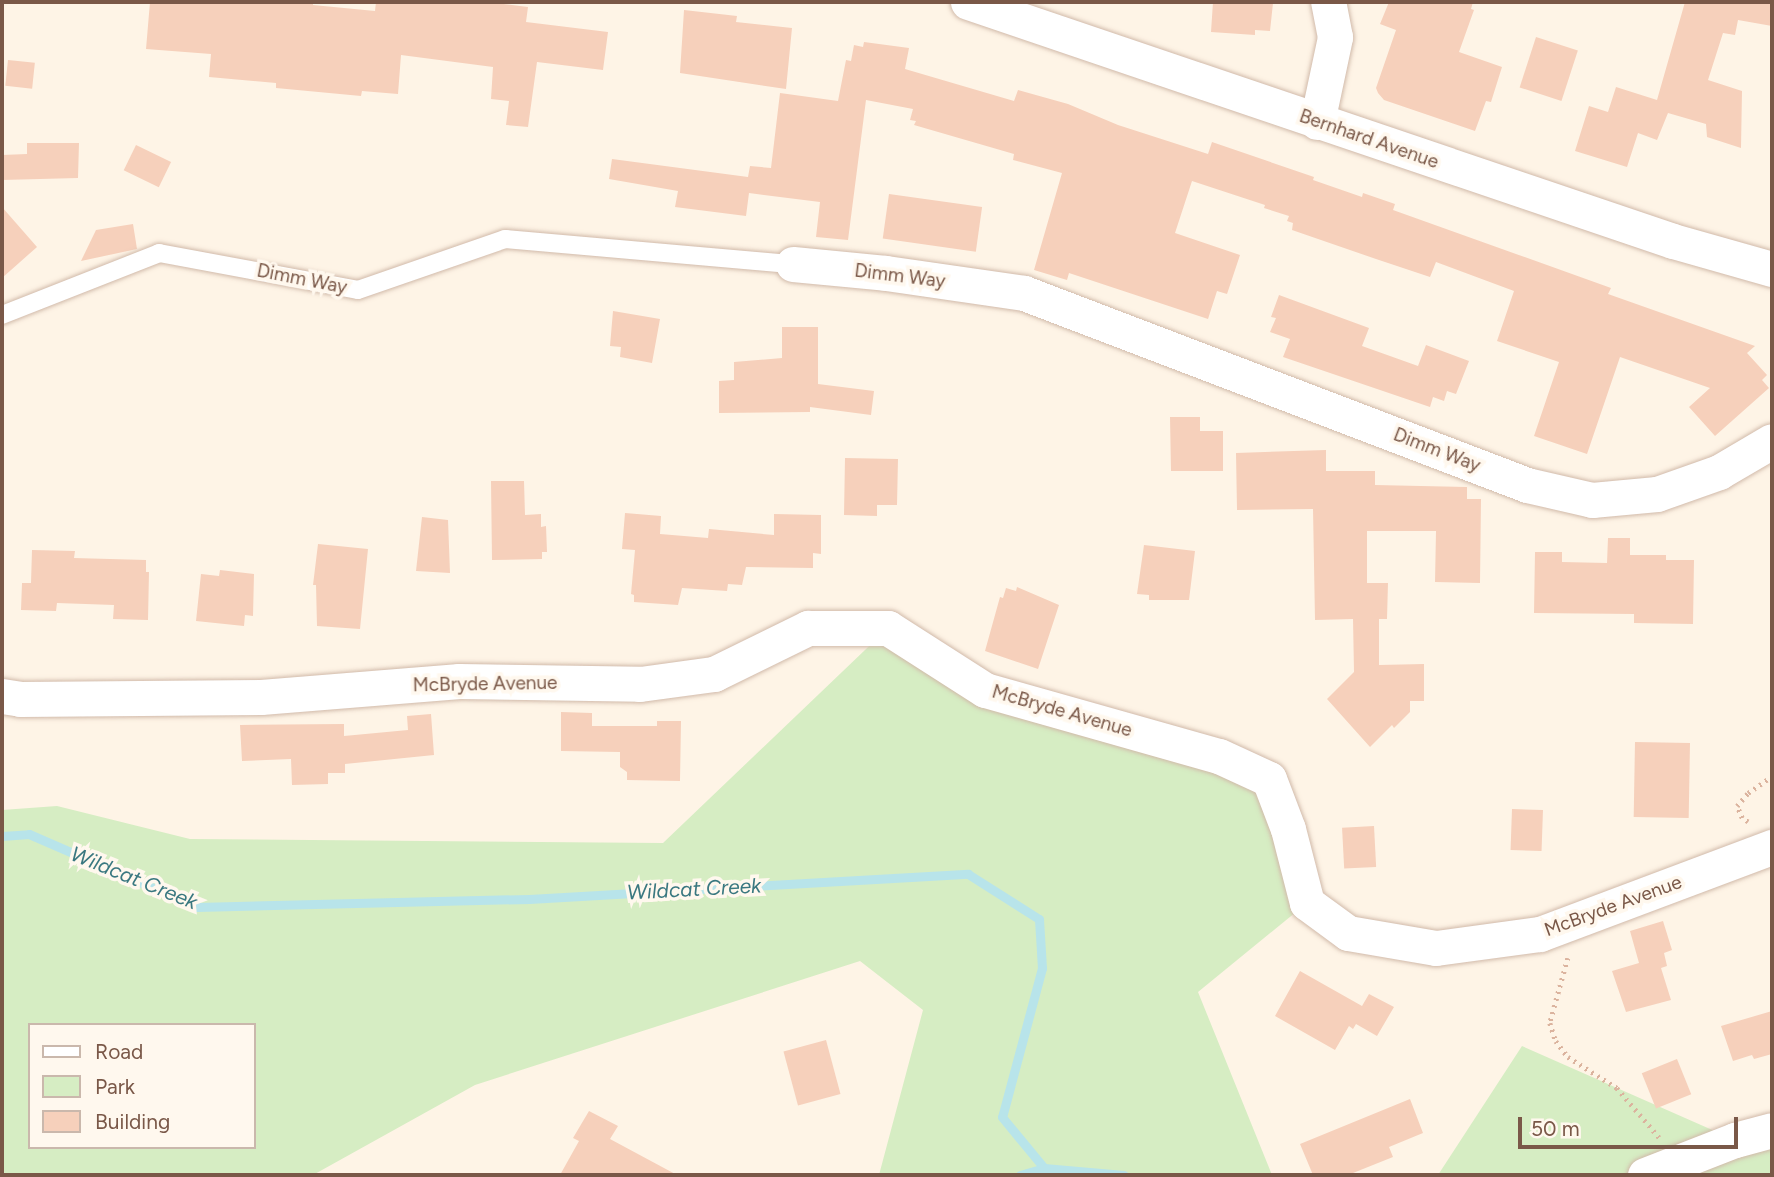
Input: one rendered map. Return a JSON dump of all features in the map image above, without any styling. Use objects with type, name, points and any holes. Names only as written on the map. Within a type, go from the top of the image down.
[{"type":"street","name":"Bernhard Avenue","points":[[968,2],[1673,241],[1772,270]]},
{"type":"street","points":[[1317,122],[1335,37],[1328,2]]},
{"type":"street","name":"Dimm Way","points":[[793,264],[886,273],[1024,293],[1527,485],[1592,500],[1657,494],[1719,472],[1772,441]]},
{"type":"street","name":"McBryde Avenue","points":[[2,696],[20,699],[261,697],[459,681],[640,684],[714,674],[808,628],[888,628],[985,690],[1219,756],[1269,779],[1288,829],[1307,903],[1348,933],[1436,948],[1540,933],[1771,847]]},
{"type":"street","points":[[1644,1175],[1702,1152],[1772,1130]]},
{"type":"lane","name":"Dimm Way","points":[[2,315],[159,253],[358,290],[505,239],[793,264]]},
{"type":"path","points":[[1771,847],[1767,837],[1742,818],[1737,806],[1748,793],[1772,776]]},
{"type":"path","points":[[1560,926],[1571,947],[1550,1023],[1556,1041],[1569,1057],[1617,1088],[1658,1136],[1672,1144],[1702,1152]]},
{"type":"green space","points":[[888,628],[985,690],[1269,779],[1307,903],[1198,992],[1272,1175],[879,1175],[923,1010],[860,961],[475,1085],[313,1175],[2,1175],[2,810],[57,806],[190,839],[663,843]]},
{"type":"green space","points":[[1522,1046],[1735,1140],[1772,1127],[1772,1175],[1438,1175]]},
{"type":"building","points":[[150,2],[313,2],[313,5],[375,11],[376,2],[486,2],[528,7],[526,22],[608,32],[603,70],[537,62],[528,127],[506,125],[509,101],[491,99],[493,67],[401,55],[398,94],[362,91],[361,96],[276,88],[276,83],[209,77],[211,54],[146,49]]},
{"type":"building","points":[[1213,2],[1273,3],[1270,31],[1255,30],[1255,35],[1211,32]]},
{"type":"building","points":[[1389,2],[1473,2],[1471,9],[1474,10],[1459,52],[1502,67],[1491,102],[1486,101],[1475,131],[1384,100],[1378,93],[1376,88],[1396,30],[1380,24]]},
{"type":"building","points":[[1685,2],[1772,2],[1772,26],[1738,20],[1735,35],[1723,33],[1708,80],[1742,91],[1741,148],[1707,137],[1706,124],[1668,113],[1657,140],[1638,133],[1627,167],[1575,151],[1589,106],[1608,112],[1616,87],[1657,100]]},
{"type":"building","points":[[684,10],[737,16],[736,22],[792,28],[786,89],[680,73]]},
{"type":"building","points":[[1536,37],[1578,51],[1561,101],[1520,87]]},
{"type":"building","points":[[864,42],[909,48],[905,69],[1014,101],[1018,90],[1068,104],[1118,125],[1208,154],[1212,142],[1314,177],[1313,180],[1362,197],[1363,193],[1395,204],[1393,210],[1611,288],[1608,294],[1755,346],[1747,353],[1767,375],[1762,380],[1769,388],[1715,436],[1689,407],[1710,388],[1620,357],[1587,454],[1534,436],[1559,362],[1497,341],[1514,291],[1436,262],[1430,277],[1376,259],[1292,230],[1293,223],[1287,221],[1289,216],[1264,208],[1265,205],[1192,181],[1175,233],[1240,255],[1227,294],[1217,291],[1208,319],[1069,273],[1067,280],[1034,270],[1062,173],[1013,160],[1014,154],[914,125],[916,121],[910,120],[913,109],[866,100],[848,240],[816,237],[820,202],[749,193],[746,216],[675,207],[678,191],[609,179],[612,159],[748,177],[750,166],[771,168],[780,93],[838,101],[846,60],[851,61],[854,45],[863,47]]},
{"type":"building","points":[[8,60],[35,63],[32,89],[5,86]]},
{"type":"building","points":[[27,143],[79,143],[78,178],[2,180],[2,155],[27,154]]},
{"type":"building","points":[[136,145],[171,162],[159,187],[124,170]]},
{"type":"building","points":[[889,194],[982,207],[976,252],[883,239]]},
{"type":"building","points":[[2,207],[37,247],[2,278]]},
{"type":"building","points":[[133,224],[137,249],[81,261],[96,230]]},
{"type":"building","points":[[1279,295],[1369,328],[1362,346],[1418,366],[1426,345],[1469,361],[1456,394],[1447,391],[1444,401],[1433,397],[1430,407],[1283,357],[1290,339],[1270,332],[1276,318],[1271,317]]},
{"type":"building","points":[[613,311],[660,319],[652,363],[620,357],[621,347],[610,346]]},
{"type":"building","points":[[782,327],[818,327],[818,384],[874,391],[871,415],[810,407],[810,412],[719,413],[719,381],[734,380],[734,362],[782,358]]},
{"type":"building","points":[[1170,417],[1200,417],[1200,431],[1223,431],[1223,471],[1171,471]]},
{"type":"building","points":[[1326,450],[1326,471],[1375,471],[1375,485],[1467,487],[1467,499],[1481,499],[1480,583],[1435,582],[1436,531],[1367,531],[1367,583],[1388,583],[1387,619],[1379,619],[1379,665],[1424,664],[1424,701],[1410,701],[1410,712],[1370,747],[1327,699],[1354,672],[1353,619],[1315,620],[1313,509],[1237,510],[1236,453]]},
{"type":"building","points":[[845,458],[898,459],[897,505],[877,505],[877,516],[844,515]]},
{"type":"building","points":[[491,481],[524,481],[525,515],[541,514],[541,527],[546,526],[547,552],[542,552],[542,559],[492,560]]},
{"type":"building","points":[[625,513],[661,516],[660,534],[708,538],[709,529],[774,535],[774,514],[821,515],[821,554],[813,553],[813,568],[746,567],[742,585],[728,584],[727,591],[682,588],[678,605],[634,602],[634,595],[631,594],[635,550],[622,549]]},
{"type":"building","points":[[422,517],[448,520],[450,573],[416,571]]},
{"type":"building","points":[[1608,538],[1630,538],[1630,555],[1666,555],[1666,560],[1694,560],[1693,624],[1634,623],[1634,614],[1534,613],[1535,552],[1562,552],[1562,562],[1607,563]]},
{"type":"building","points":[[318,544],[368,549],[360,629],[317,626],[316,585],[313,585]]},
{"type":"building","points":[[1144,545],[1195,551],[1189,600],[1149,600],[1149,595],[1137,594]]},
{"type":"building","points":[[32,550],[75,551],[74,558],[146,560],[146,572],[149,572],[148,620],[113,619],[114,605],[57,603],[56,611],[21,610],[22,583],[31,583]]},
{"type":"building","points":[[220,570],[254,574],[253,616],[245,615],[244,626],[196,621],[201,574],[219,576]]},
{"type":"building","points":[[1017,587],[1059,605],[1038,669],[985,651],[1000,597],[1003,598],[1006,588],[1016,591]]},
{"type":"building","points":[[561,712],[592,713],[592,726],[657,726],[657,721],[681,721],[680,781],[627,780],[627,772],[620,767],[620,752],[561,751]]},
{"type":"building","points":[[431,714],[434,755],[345,764],[345,773],[328,773],[328,784],[292,785],[291,759],[242,761],[240,725],[344,724],[344,736],[408,730],[407,716]]},
{"type":"building","points":[[1635,742],[1690,743],[1689,818],[1634,817]]},
{"type":"building","points":[[1512,809],[1543,810],[1542,851],[1511,850]]},
{"type":"building","points":[[1374,826],[1376,867],[1344,869],[1342,828]]},
{"type":"building","points":[[1663,921],[1672,950],[1664,953],[1667,966],[1661,968],[1671,1000],[1626,1012],[1612,971],[1639,963],[1630,931]]},
{"type":"building","points":[[1300,971],[1362,1006],[1369,994],[1394,1007],[1377,1036],[1356,1024],[1353,1029],[1349,1026],[1335,1050],[1275,1016]]},
{"type":"building","points":[[1772,1011],[1772,1054],[1754,1059],[1752,1055],[1733,1061],[1721,1026]]},
{"type":"building","points":[[826,1040],[840,1094],[798,1105],[783,1051]]},
{"type":"building","points":[[1677,1059],[1691,1094],[1656,1108],[1642,1073]]},
{"type":"building","points":[[1410,1099],[1423,1133],[1389,1147],[1393,1157],[1348,1175],[1313,1175],[1300,1144]]},
{"type":"building","points":[[589,1111],[618,1126],[610,1139],[677,1175],[560,1175],[579,1141],[573,1138]]},
{"type":"waterway","name":"Wildcat Creek","points":[[2,836],[29,834],[197,907],[529,899],[968,874],[1039,919],[1042,968],[1002,1117],[1044,1168],[1124,1175]]},
{"type":"waterway","points":[[1020,1175],[1044,1168]]}]
